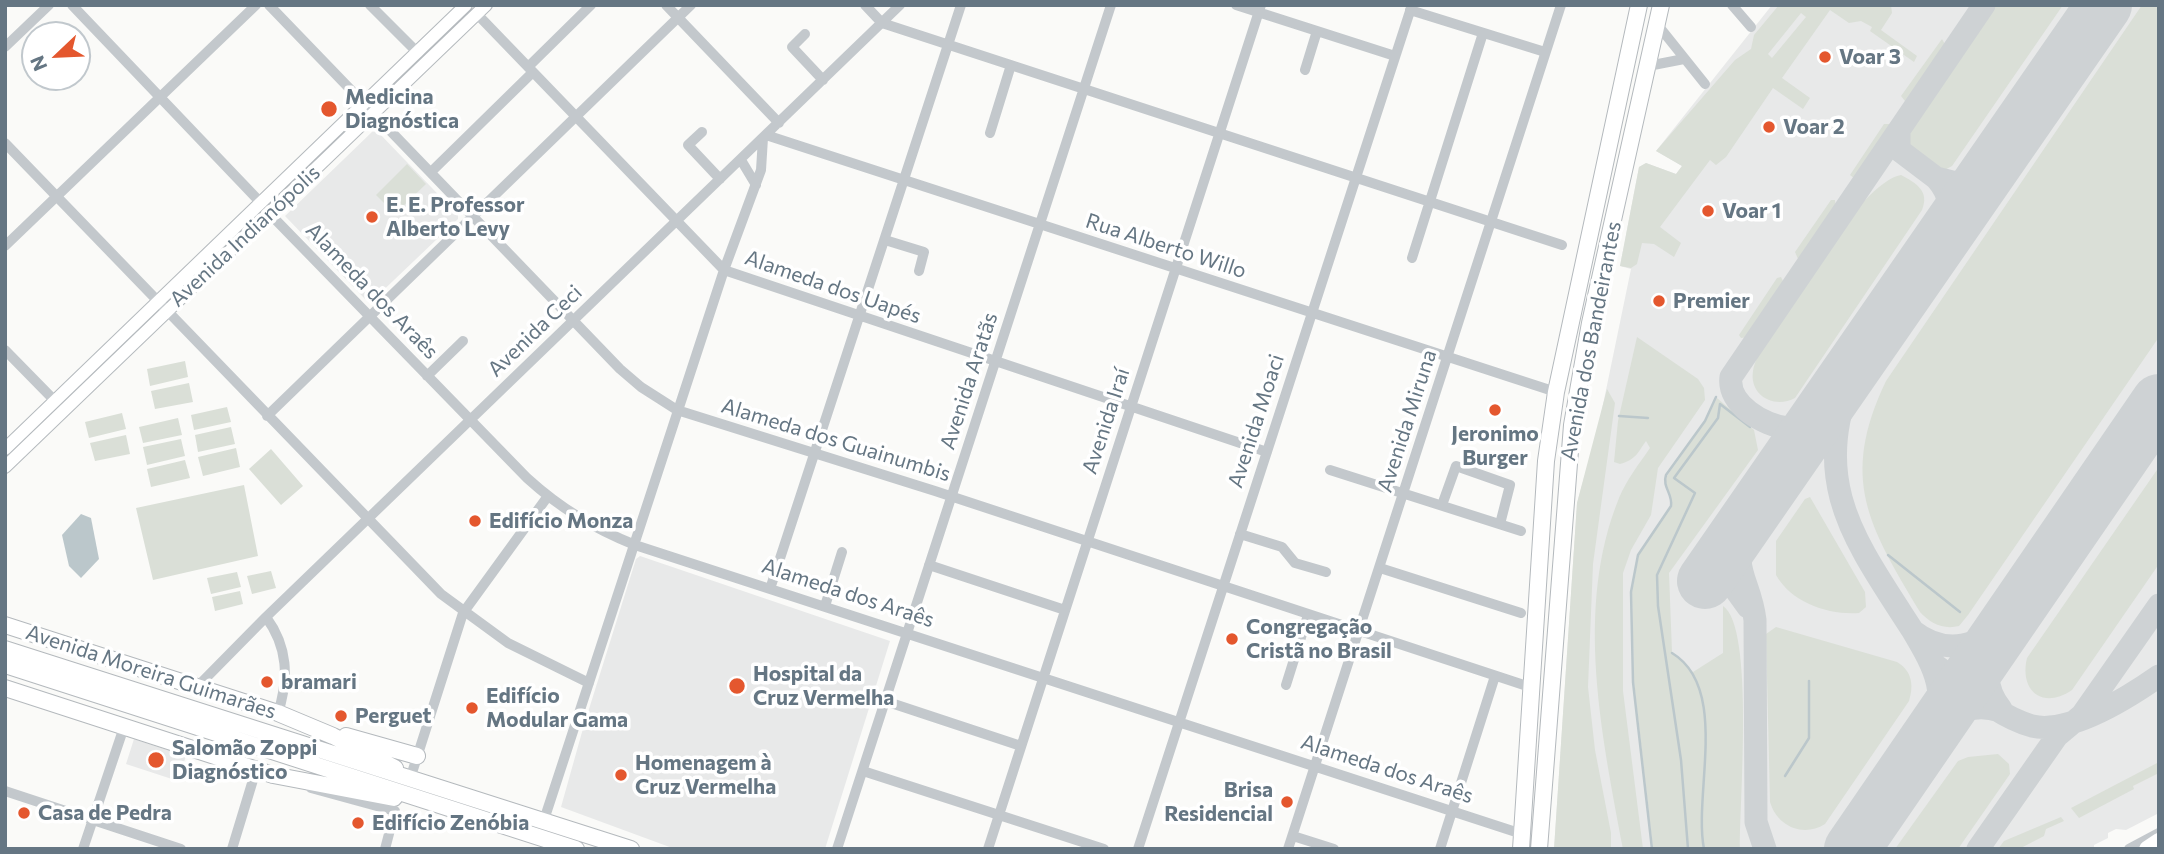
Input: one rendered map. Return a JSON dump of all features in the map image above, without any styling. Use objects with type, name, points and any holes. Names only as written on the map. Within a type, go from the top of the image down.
[{"type":"highway","name":"Avenida dos Bandeirantes","points":[[1521,841],[1546,461],[1556,392],[1639,5]]},
{"type":"highway","name":"Avenida dos Bandeirantes","points":[[1539,849],[1572,425],[1590,323],[1661,5]]},
{"type":"highway","name":"Avenida Moreira Guimarães","points":[[5,625],[199,685],[278,713],[333,736],[387,763],[409,778]]},
{"type":"highway","name":"Avenida Moreira Guimarães","points":[[5,649],[631,849]]},
{"type":"highway","name":"Avenida Moreira Guimarães","points":[[5,664],[428,800],[536,843],[576,849]]},
{"type":"highway","points":[[5,688],[256,770],[309,784],[401,799],[428,800]]},
{"type":"highway","points":[[333,736],[362,738],[418,756]]},
{"type":"highway","points":[[1542,811],[1550,849]]},
{"type":"highway","points":[[2147,849],[2159,841]]},
{"type":"main road","name":"Avenida Indianópolis","points":[[369,109],[418,53],[466,5]]},
{"type":"main road","name":"Avenida Indianópolis","points":[[5,467],[162,307],[265,208],[369,109],[481,10]]},
{"type":"main road","name":"Avenida Indianópolis","points":[[5,449],[162,307]]},
{"type":"street","points":[[5,47],[49,5]]},
{"type":"street","name":"Alameda dos Araês","points":[[72,5],[470,421],[548,496],[587,524],[635,545],[1452,811],[1521,841]]},
{"type":"street","points":[[5,246],[256,5]]},
{"type":"street","name":"Alameda dos Guainumbis","points":[[269,5],[631,379],[677,410],[814,452],[1530,687]]},
{"type":"street","points":[[370,5],[418,53]]},
{"type":"street","points":[[430,172],[591,5]]},
{"type":"street","points":[[666,5],[779,123]]},
{"type":"street","points":[[267,416],[691,5]]},
{"type":"street","points":[[865,5],[882,23],[1562,245]]},
{"type":"street","name":"Avenida Ceci","points":[[199,685],[266,617],[900,5]]},
{"type":"street","points":[[770,589],[961,5]]},
{"type":"street","name":"Avenida Aratãs","points":[[837,849],[1111,5]]},
{"type":"street","points":[[1236,5],[1260,9],[1395,56]]},
{"type":"street","name":"Avenida Miruna","points":[[1288,849],[1561,5]]},
{"type":"street","points":[[1732,5],[1751,27]]},
{"type":"street","points":[[1411,7],[1545,52]]},
{"type":"street","name":"Avenida Moaci","points":[[1138,849],[1411,7]]},
{"type":"street","name":"Avenida Iraí","points":[[988,849],[1260,9]]},
{"type":"street","name":"Alameda dos Uapés","points":[[481,10],[530,70],[724,270],[1267,452]]},
{"type":"street","points":[[1657,24],[1705,84]]},
{"type":"street","points":[[1305,70],[1318,31]]},
{"type":"street","points":[[1412,258],[1483,33]]},
{"type":"street","points":[[805,34],[792,47],[823,80]]},
{"type":"street","points":[[1648,66],[1684,59]]},
{"type":"street","points":[[990,133],[1010,65]]},
{"type":"street","points":[[702,132],[688,146],[720,179]]},
{"type":"street","points":[[544,820],[677,410],[756,185],[764,160],[765,136]]},
{"type":"street","name":"Rua Alberto Willo","points":[[765,136],[1556,392]]},
{"type":"street","points":[[5,143],[366,520],[463,613],[508,643],[589,683]]},
{"type":"street","points":[[741,160],[756,185]]},
{"type":"street","points":[[885,240],[924,252],[919,271]]},
{"type":"street","points":[[426,376],[463,341]]},
{"type":"street","points":[[5,350],[55,401]]},
{"type":"street","points":[[1442,505],[1456,467],[1509,484],[1511,489],[1500,524]]},
{"type":"street","points":[[1330,470],[1521,531]]},
{"type":"street","points":[[409,778],[463,613],[548,496]]},
{"type":"street","points":[[1240,534],[1282,547],[1295,563],[1326,572]]},
{"type":"street","points":[[825,606],[842,552]]},
{"type":"street","points":[[929,565],[1065,610]]},
{"type":"street","points":[[1380,568],[1521,614]]},
{"type":"street","points":[[1286,685],[1308,615]]},
{"type":"street","points":[[266,617],[280,640],[286,663],[284,691],[278,713]]},
{"type":"street","points":[[1440,849],[1495,676]]},
{"type":"street","points":[[885,701],[1021,746]]},
{"type":"street","points":[[82,849],[124,727]]},
{"type":"street","points":[[232,849],[256,770]]},
{"type":"street","points":[[863,771],[1104,849]]},
{"type":"street","points":[[309,784],[313,790],[396,812],[385,849]]},
{"type":"street","points":[[5,791],[181,849]]},
{"type":"street","points":[[2129,849],[2159,833]]},
{"type":"street","points":[[1293,836],[1334,849]]},
{"type":"shaded area","points":[[1772,5],[2159,5],[2159,813],[2126,830],[2116,829],[2108,833],[2108,838],[2094,845],[2094,849],[1554,849],[1577,503],[1599,424],[1631,269],[1620,266],[1639,167],[1646,163],[1676,174],[1682,166],[1656,151]]},
{"type":"shaded area","points":[[1779,5],[1891,5],[1892,13],[1881,30],[1917,56],[1914,62],[1870,31],[1872,27],[1861,21],[1849,23],[1830,10],[1782,78],[1810,98],[1803,109],[1773,88],[1726,157],[1716,165],[1710,160],[1660,227],[1681,243],[1674,257],[1654,244],[1642,243],[1637,264],[1631,268],[1620,266],[1639,167],[1646,163],[1676,174],[1682,166],[1656,151],[1735,60],[1751,49],[1754,35]],"holes":[[[1801,13],[1806,17],[1772,58],[1768,54]]]},
{"type":"shaded area","points":[[1990,5],[2063,5],[1952,166],[1941,172],[1906,149],[1904,133]]},
{"type":"shaded area","points":[[2142,5],[2159,5],[2159,337],[1968,615],[1959,626],[1937,625],[1920,612],[1874,527],[1866,501],[1863,474],[1864,446],[1872,416],[1886,381]]},
{"type":"shaded area","points":[[1942,39],[1947,48],[1944,55],[1913,99],[1905,101],[1901,96]]},
{"type":"shaded area","points":[[1884,124],[1889,124],[1889,135],[1860,177],[1855,179],[1850,175]]},
{"type":"shaded area","name":"E. E. Professor Alberto Levy","points":[[373,131],[378,132],[458,215],[458,219],[372,301],[365,299],[285,216]]},
{"type":"shaded area","points":[[407,164],[426,184],[395,214],[376,195]]},
{"type":"shaded area","points":[[1901,175],[1923,193],[1922,210],[1795,398],[1779,402],[1765,398],[1755,387],[1753,371],[1760,352],[1793,293],[1815,260],[1863,202],[1884,183]]},
{"type":"shaded area","points":[[1831,200],[1835,200],[1836,210],[1803,258],[1798,259],[1795,252]]},
{"type":"shaded area","points":[[1781,277],[1785,285],[1750,337],[1741,338],[1739,335],[1777,278]]},
{"type":"shaded area","points":[[1637,337],[1698,379],[1704,388],[1705,400],[1658,468],[1651,515],[1631,550],[1623,573],[1623,691],[1643,849],[1623,849],[1601,717],[1595,628],[1605,540],[1622,491],[1650,448],[1646,441],[1630,460],[1620,464],[1614,462],[1618,421]]},
{"type":"shaded area","points":[[185,361],[188,377],[150,386],[147,369]]},
{"type":"shaded area","points":[[189,383],[193,402],[155,409],[151,391]]},
{"type":"shaded area","points":[[1607,389],[1615,403],[1593,564],[1588,687],[1595,750],[1611,833],[1611,849],[1554,849],[1577,503]]},
{"type":"shaded area","points":[[1717,398],[1754,430],[1758,450],[1669,573],[1672,652],[1693,672],[1723,653],[1723,606],[1733,621],[1742,681],[1740,849],[1653,849],[1634,682],[1632,592],[1639,555],[1671,506],[1667,476],[1705,422]]},
{"type":"shaded area","points":[[227,407],[231,422],[194,430],[191,415]]},
{"type":"shaded area","points":[[122,413],[126,429],[89,438],[85,422]]},
{"type":"shaded area","points":[[178,418],[182,435],[143,443],[139,427]]},
{"type":"shaded area","points":[[231,427],[235,444],[198,452],[195,435]]},
{"type":"shaded area","points":[[126,435],[130,454],[95,461],[90,443]]},
{"type":"shaded area","points":[[181,439],[185,456],[147,465],[143,447]]},
{"type":"shaded area","points":[[236,448],[240,467],[203,476],[198,457]]},
{"type":"shaded area","points":[[271,449],[303,486],[281,505],[249,469]]},
{"type":"shaded area","points":[[185,460],[190,478],[151,487],[147,469]]},
{"type":"shaded area","points":[[2159,467],[2159,564],[2072,690],[2052,698],[2036,694],[2027,680],[2027,658]]},
{"type":"shaded area","points":[[244,485],[258,556],[153,580],[136,508]]},
{"type":"shaded area","points":[[1810,497],[1865,592],[1866,607],[1859,613],[1835,612],[1801,600],[1783,585],[1776,575],[1776,541],[1805,499]]},
{"type":"shaded area","points":[[81,514],[91,518],[99,559],[81,578],[69,566],[62,535]]},
{"type":"shaded area","name":"Hospital da Cruz Vermelha","points":[[640,556],[890,641],[825,849],[675,849],[561,807],[636,559]]},
{"type":"shaded area","points":[[271,571],[276,588],[252,594],[247,576]]},
{"type":"shaded area","points":[[237,572],[241,587],[211,594],[207,578]]},
{"type":"shaded area","points":[[240,591],[243,604],[215,611],[212,597]]},
{"type":"shaded area","points":[[1776,627],[1897,662],[1909,674],[1911,684],[1909,701],[1825,824],[1808,830],[1792,827],[1778,818],[1770,802],[1766,634]]},
{"type":"shaded area","name":"Salomão Zoppi Diagnóstico","points":[[134,739],[186,756],[178,781],[126,764]]},
{"type":"shaded area","points":[[1998,754],[2009,764],[2010,774],[1958,849],[1895,849],[1958,761],[1968,757]]},
{"type":"shaded area","points":[[2159,762],[2159,773],[2079,818],[2071,808]]},
{"type":"shaded area","points":[[2061,817],[2064,821],[2046,829],[2044,836],[2019,849],[1998,849],[2004,841]]},
{"type":"waterway","points":[[1652,849],[1633,682],[1631,592],[1638,555],[1671,506],[1665,483],[1666,475],[1705,421],[1716,397]]},
{"type":"waterway","points":[[1688,849],[1681,760],[1658,606],[1657,575],[1695,493],[1674,478],[1718,418],[1720,404],[1750,427]]},
{"type":"waterway","points":[[1619,416],[1648,418]]},
{"type":"waterway","points":[[1888,555],[1960,612]]},
{"type":"waterway","points":[[1672,653],[1690,669],[1700,691],[1705,716],[1702,826],[1704,849]]},
{"type":"waterway","points":[[1785,776],[1809,738],[1809,681]]},
{"type":"taxiway","points":[[1824,413],[1812,422],[1798,427],[1788,428],[1768,423],[1741,404],[1731,387],[1731,377],[1984,5]]},
{"type":"taxiway","points":[[1899,131],[1899,150],[1936,178]]},
{"type":"taxiway","points":[[1947,234],[1949,204],[1945,191],[1936,178],[1960,184],[1988,174]]},
{"type":"taxiway","points":[[1856,366],[1842,406],[1836,442],[1837,475],[1843,506],[1871,565],[1913,631]]},
{"type":"taxiway","points":[[1746,527],[1740,565],[1755,620],[1756,822],[1765,849]]},
{"type":"taxiway","points":[[1712,572],[1735,589],[1748,607]]},
{"type":"taxiway","points":[[1978,849],[2057,736],[2082,715],[2159,605]]},
{"type":"taxiway","points":[[1928,737],[1935,722],[1939,696],[1933,670],[1913,631],[1924,639],[1957,646],[1979,640],[2002,629]]},
{"type":"taxiway","points":[[1995,640],[1988,676],[1991,692],[2001,709]]},
{"type":"taxiway","points":[[1932,663],[2005,715],[2032,726],[2047,727],[2081,720],[2132,694],[2159,676]]},
{"type":"taxiway","points":[[1935,727],[1950,717],[1974,708],[2000,711]]},
{"type":"taxiway","points":[[1843,849],[1866,828]]},
{"type":"runway","points":[[1705,581],[2104,5]]},
{"type":"runway","points":[[1852,849],[2159,402]]},
{"type":"place","name":"Voar 3","points":[[1825,57]]},
{"type":"place","name":"Medicina Diagnóstica","points":[[329,109]]},
{"type":"place","name":"Voar 2","points":[[1769,127]]},
{"type":"place","name":"Voar 1","points":[[1708,211]]},
{"type":"place","name":"E. E. Professor Alberto Levy","points":[[372,217]]},
{"type":"place","name":"Premier","points":[[1659,301]]},
{"type":"place","name":"Jeronimo Burger","points":[[1495,410]]},
{"type":"place","name":"Edifício Monza","points":[[475,521]]},
{"type":"place","name":"Congregação Cristã no Brasil","points":[[1232,639]]},
{"type":"place","name":"bramari","points":[[267,682]]},
{"type":"place","name":"Hospital da Cruz Vermelha","points":[[737,686]]},
{"type":"place","name":"Edifício Modular Gama","points":[[472,708]]},
{"type":"place","name":"Perguet","points":[[341,716]]},
{"type":"place","name":"Salomão Zoppi Diagnóstico","points":[[156,760]]},
{"type":"place","name":"Homenagem à Cruz Vermelha","points":[[621,775]]},
{"type":"place","name":"Brisa Residencial","points":[[1287,802]]},
{"type":"place","name":"Casa de Pedra","points":[[24,813]]},
{"type":"place","name":"Edifício Zenóbia","points":[[358,823]]}]
